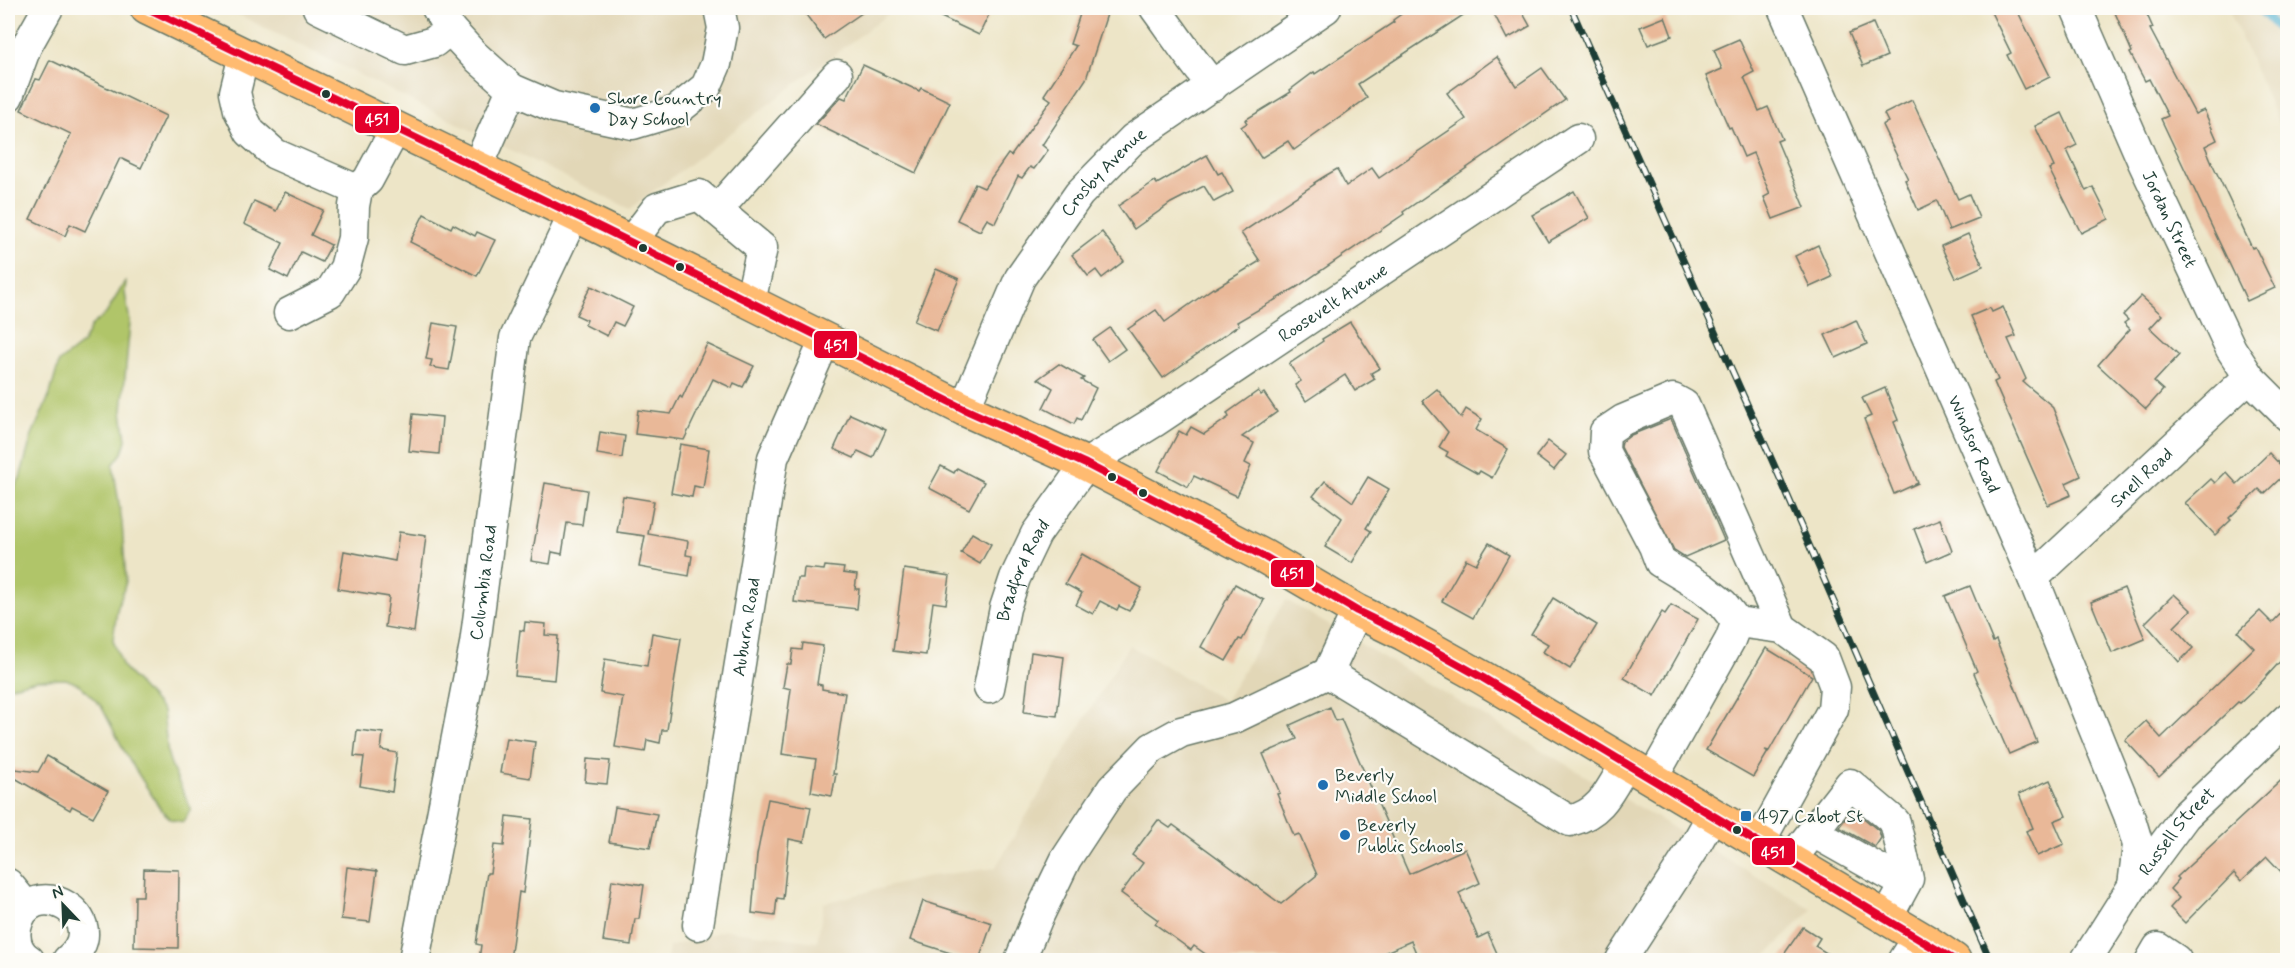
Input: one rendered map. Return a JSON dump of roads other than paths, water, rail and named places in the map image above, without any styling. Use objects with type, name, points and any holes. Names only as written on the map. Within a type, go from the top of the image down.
[{"type":"highway","points":[[147,8],[574,214],[964,409],[1086,464],[1265,557],[1357,611],[1483,678],[1887,918],[1911,949],[1954,960]]},
{"type":"street","points":[[8,96],[26,47],[48,8]]},
{"type":"street","points":[[318,8],[362,17],[405,50],[434,42],[443,18],[474,55],[512,89],[554,107],[633,124],[676,111],[706,87],[716,64],[723,28],[719,8]]},
{"type":"street","points":[[1155,8],[1181,46],[1190,54],[1213,86]]},
{"type":"street","name":"Crosby Avenue","points":[[964,409],[1020,278],[1079,194],[1133,139],[1326,8]]},
{"type":"street","name":"Windsor Road","points":[[1783,8],[2033,578],[2129,815],[2138,845],[2133,886]]},
{"type":"street","name":"Jordan Street","points":[[2076,8],[2158,193],[2231,349],[2249,376],[2288,416]]},
{"type":"street","points":[[244,55],[235,92],[239,110],[250,132],[275,154],[357,190]]},
{"type":"street","points":[[717,210],[837,75]]},
{"type":"street","points":[[477,168],[512,89]]},
{"type":"street","points":[[290,314],[330,292],[345,268],[353,238],[357,190],[368,180],[396,129]]},
{"type":"street","name":"Roosevelt Avenue","points":[[1086,464],[1154,422],[1578,139]]},
{"type":"street","points":[[631,242],[657,208],[699,195],[762,248],[750,302]]},
{"type":"street","name":"Columbia Road","points":[[414,960],[475,644],[515,338],[574,214]]},
{"type":"street","name":"Auburn Road","points":[[698,926],[773,458],[825,340]]},
{"type":"street","name":"Snell Road","points":[[2033,578],[2249,376]]},
{"type":"street","points":[[1759,843],[1833,709],[1835,687],[1824,658],[1782,628],[1737,622],[1723,604],[1704,588],[1660,562],[1654,546],[1604,451],[1605,432],[1623,420],[1673,399],[1684,405],[1782,628]]},
{"type":"street","name":"Bradford Road","points":[[989,688],[1005,608],[1015,578],[1036,534],[1086,464]]},
{"type":"street","points":[[1020,960],[1066,859],[1112,789],[1152,748],[1181,732],[1234,718],[1328,673],[1357,611]]},
{"type":"street","points":[[1328,673],[1570,821],[1582,818],[1599,807],[1639,771],[1730,640],[1737,622]]},
{"type":"street","name":"Russell Street","points":[[2086,960],[2133,886],[2186,816],[2288,718]]},
{"type":"street","points":[[1790,861],[1850,784],[1895,822],[1908,879],[1887,918]]},
{"type":"street","points":[[1621,960],[1713,814]]},
{"type":"street","points":[[1813,832],[1905,884]]},
{"type":"street","points":[[8,884],[27,907]]},
{"type":"street","points":[[29,960],[22,956],[15,938],[18,919],[27,907],[42,900],[58,900],[71,907],[82,926],[82,941],[78,952],[68,960]]},
{"type":"street","points":[[2151,960],[2158,948],[2176,960]]},
{"type":"waterway","points":[[2258,8],[2288,39]]},
{"type":"railway","points":[[1571,8],[1779,476],[1990,960]]},
{"type":"place","name":"Shore Country Day School","points":[[595,108]]},
{"type":"place","name":"Beverly Middle School","points":[[1323,785]]},
{"type":"place","name":"497 Cabot St","points":[[1746,816]]},
{"type":"place","name":"Beverly Public Schools","points":[[1345,835]]}]
